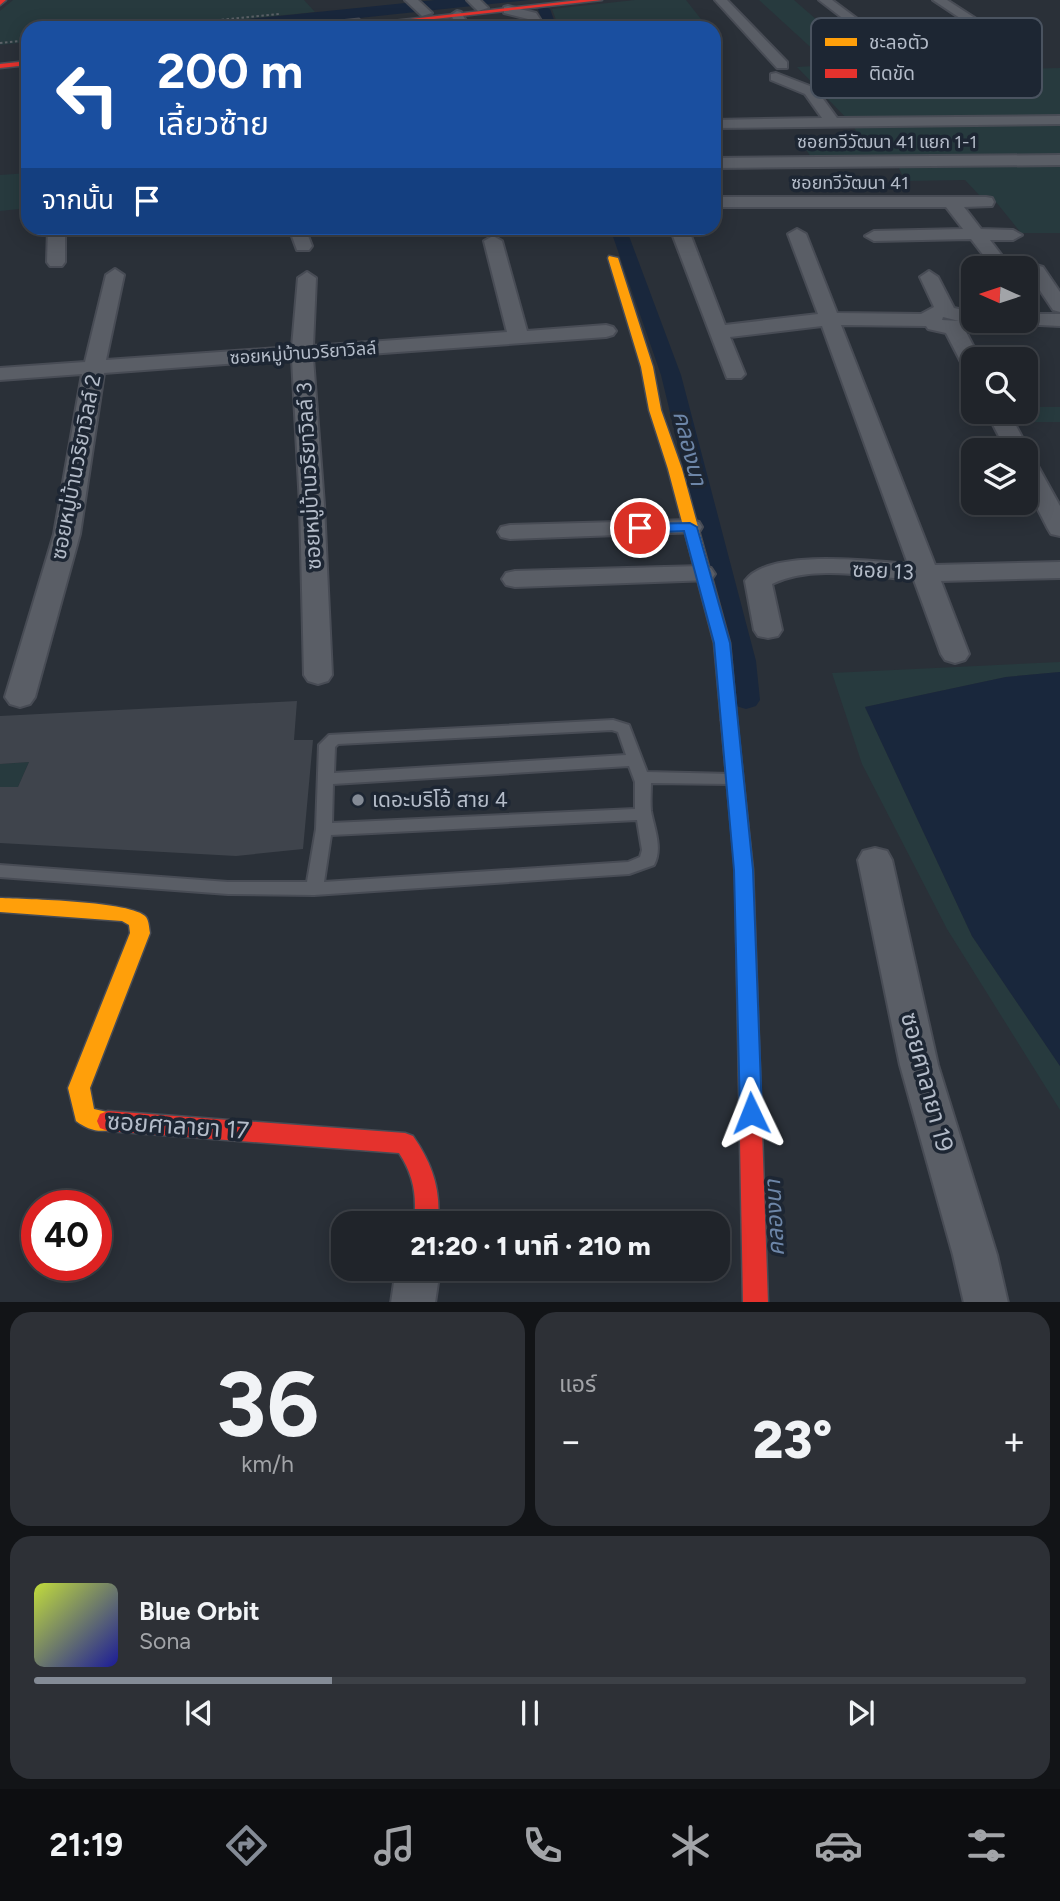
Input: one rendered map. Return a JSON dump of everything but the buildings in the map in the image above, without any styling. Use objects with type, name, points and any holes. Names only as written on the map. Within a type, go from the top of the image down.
[{"type":"street","points":[[350,21],[478,4],[552,0]]},
{"type":"street","points":[[460,21],[508,10],[599,0]]},
{"type":"street","points":[[720,0],[779,71],[811,93]]},
{"type":"street","points":[[825,0],[849,18]]},
{"type":"street","points":[[939,0],[967,18]]},
{"type":"street","points":[[412,1],[425,12]]},
{"type":"street","points":[[508,10],[532,16],[535,21]]},
{"type":"street","points":[[0,59],[21,60]]},
{"type":"street","points":[[0,66],[21,62]]},
{"type":"street","points":[[814,98],[832,122]]},
{"type":"street","points":[[721,124],[1060,120]]},
{"type":"street","name":"ซอยทวีวัฒนา 41 แยก 1-1","points":[[721,163],[1060,160]]},
{"type":"street","name":"ซอยทวีวัฒนา 41","points":[[721,202],[986,202]]},
{"type":"street","points":[[951,202],[993,256]]},
{"type":"street","points":[[797,234],[955,654]]},
{"type":"street","points":[[56,235],[56,262]]},
{"type":"street","points":[[299,235],[303,246]]},
{"type":"street","points":[[874,236],[1013,235]]},
{"type":"street","points":[[682,236],[734,374]]},
{"type":"street","points":[[493,241],[517,336]]},
{"type":"street","points":[[613,258],[647,367],[655,410],[722,643],[744,870],[756,1302]]},
{"type":"street","points":[[1038,273],[1060,306]]},
{"type":"street","name":"ซอยหมู่บ้านวริยาวิลล์ 2","points":[[20,697],[67,534],[94,368],[115,275]]},
{"type":"street","points":[[929,277],[954,320],[965,347]]},
{"type":"street","name":"ซอยหมู่บ้านวริยาวิลล์ 3","points":[[307,278],[302,353],[312,505],[318,675]]},
{"type":"street","points":[[718,332],[829,319],[954,320]]},
{"type":"street","points":[[1038,320],[1060,320]]},
{"type":"street","name":"ซอยหมู่บ้านวริยาวิลล์","points":[[0,374],[606,331]]},
{"type":"street","points":[[1038,487],[1060,529]]},
{"type":"street","points":[[510,532],[690,527]]},
{"type":"street","points":[[565,531],[572,578]]},
{"type":"street","name":"ซอย 13","points":[[768,630],[758,581],[769,574],[793,569],[925,573],[1060,570]]},
{"type":"street","points":[[515,579],[702,573]]},
{"type":"street","name":"ซอยศาลายา 19","points":[[875,860],[919,1065],[975,1255],[986,1302]]},
{"type":"street","name":"ซอยศาลายา 17","points":[[0,905],[125,914],[138,921],[141,933],[79,1088],[85,1114],[92,1120],[405,1143],[425,1170],[430,1199],[428,1211]]},
{"type":"street","points":[[413,1302],[416,1281]]},
{"type":"lane","points":[[314,889],[324,829],[327,745],[334,739],[613,724],[624,729],[643,782]]},
{"type":"lane","points":[[327,779],[635,760]]},
{"type":"lane","points":[[0,871],[228,888],[314,889],[629,868],[648,861],[650,850],[644,814],[643,777],[736,779]]},
{"type":"lane","points":[[324,829],[644,814]]},
{"type":"path","points":[[0,43],[21,41]]},
{"type":"green space","points":[[13,0],[304,0],[315,12],[228,21],[21,21],[21,43],[0,45],[0,11]]},
{"type":"green space","points":[[635,0],[686,0],[702,21],[556,21],[552,9]]},
{"type":"green space","points":[[759,0],[794,0],[815,18],[811,18],[811,48]]},
{"type":"green space","points":[[811,66],[811,82],[797,67]]},
{"type":"green space","points":[[1042,68],[1060,68],[1060,233],[1021,233],[992,197],[981,197],[965,180],[905,181],[897,164],[813,160],[802,144],[863,142],[852,124],[827,98],[1042,98]]},
{"type":"green space","points":[[21,174],[21,209],[0,211],[0,175]]},
{"type":"green space","points":[[1038,407],[1060,407],[1060,422],[1038,422]]},
{"type":"green space","points":[[1060,662],[1060,672],[1006,677],[865,707],[972,936],[1060,1066],[1060,1110],[947,929],[862,764],[832,673]]},
{"type":"green space","points":[[29,762],[18,787],[0,787],[0,764]]},
{"type":"water","points":[[435,0],[529,0],[331,21],[230,21]]},
{"type":"water","points":[[1060,672],[1060,1066],[972,936],[865,707],[1006,677]]},
{"type":"waterway","name":"คลองนา","points":[[544,9],[548,21]]},
{"type":"waterway","name":"คลองนา","points":[[621,235],[671,375],[743,661],[746,700]]},
{"type":"traffic: slow","points":[[613,258],[647,367],[655,410],[675,469],[722,643],[729,720]]},
{"type":"traffic: slow","points":[[0,905],[125,914],[138,921],[140,933],[79,1088],[84,1114],[92,1120],[108,1121]]},
{"type":"traffic: jam","points":[[0,3],[3,0]]},
{"type":"traffic: jam","points":[[400,21],[599,0]]},
{"type":"traffic: jam","points":[[0,66],[21,64]]},
{"type":"traffic: jam","points":[[729,720],[744,870],[756,1302]]},
{"type":"traffic: jam","points":[[108,1121],[405,1143],[421,1171],[427,1190],[427,1211]]},
{"type":"place","name":"เดอะบริโอ้ สาย 4","points":[[358,800]]},
{"type":"route","points":[[640,528],[690,527],[722,643],[744,870],[751,1113]]}]
